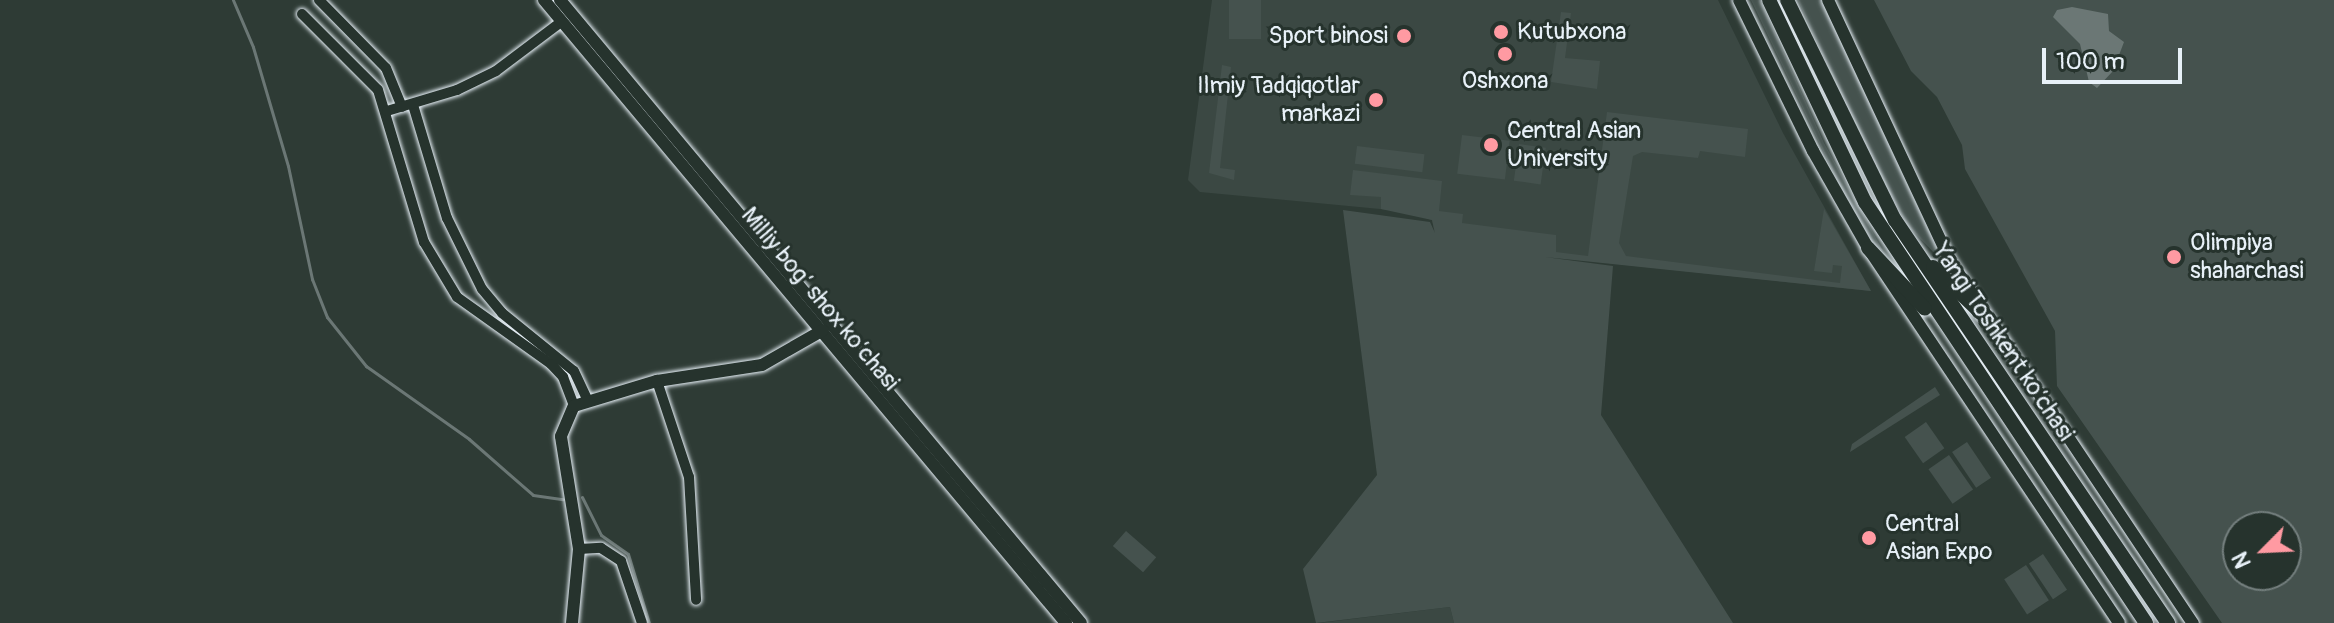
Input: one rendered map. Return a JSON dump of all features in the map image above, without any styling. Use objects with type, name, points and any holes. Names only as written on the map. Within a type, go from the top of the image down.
[{"type":"highway","name":"Yangi Toshkent ko‘chasi","points":[[1769,0],[1844,164],[1900,257],[2146,623]]},
{"type":"highway","name":"Yangi Toshkent ko‘chasi","points":[[1787,0],[1821,75],[1912,247],[2168,623]]},
{"type":"highway","points":[[1912,247],[1986,318]]},
{"type":"highway","points":[[1868,248],[1953,339]]},
{"type":"main road","name":"Milliy bog‘ shox ko‘chasi","points":[[544,0],[646,115]]},
{"type":"main road","name":"Milliy bog‘ shox ko‘chasi","points":[[560,0],[646,115],[1066,623]]},
{"type":"main road","points":[[1739,0],[1813,151],[1868,248],[2119,623]]},
{"type":"main road","points":[[1828,0],[1923,209],[1986,318],[2193,623]]},
{"type":"main road","name":"Milliy bog‘ shox ko‘chasi","points":[[824,330],[1081,623]]},
{"type":"main road","points":[[572,623],[579,549],[561,436],[574,406],[587,399],[657,381],[762,365],[824,330]]},
{"type":"street","points":[[319,0],[386,68],[408,106],[447,218],[482,289],[502,313],[574,371],[587,399]]},
{"type":"street","points":[[302,14],[378,90],[387,111],[424,242],[457,297],[551,364],[563,377],[574,406]]},
{"type":"street","points":[[387,111],[408,106],[496,71],[561,22]]},
{"type":"street","points":[[657,381],[689,477],[696,600]]},
{"type":"street","points":[[579,549],[601,548],[621,561],[642,623]]},
{"type":"shaded area","name":"Central Asian University","points":[[1212,0],[1718,0],[1783,133],[1871,291],[1437,245],[1432,220],[1401,211],[1200,192],[1188,180]]},
{"type":"shaded area","points":[[1229,0],[1261,0],[1261,39],[1229,39]]},
{"type":"shaded area","points":[[1751,0],[1760,0],[1824,143],[1883,251],[1874,245],[1839,184]]},
{"type":"shaded area","points":[[1798,0],[1822,0],[1943,262],[1908,226],[1867,152]]},
{"type":"shaded area","name":"Olimpiya shaharchasi","points":[[1874,0],[2334,0],[2334,623],[2222,623],[2057,386],[2055,331],[1965,169],[1962,145],[1937,97],[1911,71]]},
{"type":"shaded area","points":[[2072,7],[2108,14],[2109,31],[2124,42],[2113,71],[2097,88],[2089,82],[2080,44],[2053,17],[2057,10]]},
{"type":"shaded area","points":[[1561,12],[1571,13],[1565,58],[1600,61],[1597,89],[1551,82]]},
{"type":"shaded area","points":[[1222,65],[1231,67],[1220,168],[1235,170],[1234,180],[1209,173]]},
{"type":"shaded area","points":[[1607,112],[1748,129],[1745,157],[1700,151],[1698,158],[1642,152],[1633,156],[1619,243],[1626,256],[1840,283],[1842,266],[1833,265],[1832,273],[1814,271],[1824,209],[1871,291],[1545,257],[1613,266],[1601,415],[1733,623],[1454,623],[1450,607],[1316,623],[1303,569],[1377,475],[1343,210],[1430,222],[1435,233],[1432,220],[1381,209],[1381,197],[1350,195],[1353,170],[1442,181],[1439,211],[1463,214],[1462,223],[1556,235],[1556,252],[1588,256]]},
{"type":"shaded area","points":[[1462,135],[1510,141],[1505,180],[1457,174]]},
{"type":"shaded area","points":[[1519,144],[1546,148],[1541,184],[1514,181]]},
{"type":"shaded area","points":[[1357,146],[1424,154],[1422,172],[1355,164]]},
{"type":"shaded area","points":[[1935,387],[1940,395],[1850,452],[1852,444]]},
{"type":"shaded area","points":[[1926,422],[1944,448],[1923,463],[1905,437]]},
{"type":"shaded area","points":[[1967,442],[1991,478],[1976,488],[1952,452]]},
{"type":"shaded area","points":[[1949,455],[1973,489],[1953,504],[1929,469]]},
{"type":"shaded area","points":[[1126,531],[1156,557],[1143,572],[1113,546]]},
{"type":"shaded area","points":[[2043,554],[2067,590],[2053,599],[2029,564]]},
{"type":"shaded area","points":[[2026,565],[2049,600],[2027,614],[2004,579]]},
{"type":"shaded area","points":[[1450,607],[1454,623],[1319,623]]},
{"type":"waterway","points":[[233,0],[253,47],[288,166],[312,279],[327,317],[366,366],[469,439],[533,495],[563,499]]},
{"type":"waterway","points":[[582,497],[601,535],[628,554],[649,623]]},
{"type":"place","name":"Kutubxona","points":[[1501,32]]},
{"type":"place","name":"Sport binosi","points":[[1404,36]]},
{"type":"place","name":"Oshxona","points":[[1505,54]]},
{"type":"place","name":"Ilmiy Tadqiqotlar markazi","points":[[1376,100]]},
{"type":"place","name":"Central Asian University","points":[[1491,145]]},
{"type":"place","name":"Olimpiya shaharchasi","points":[[2174,257]]},
{"type":"place","name":"Central Asian Expo","points":[[1869,538]]}]
